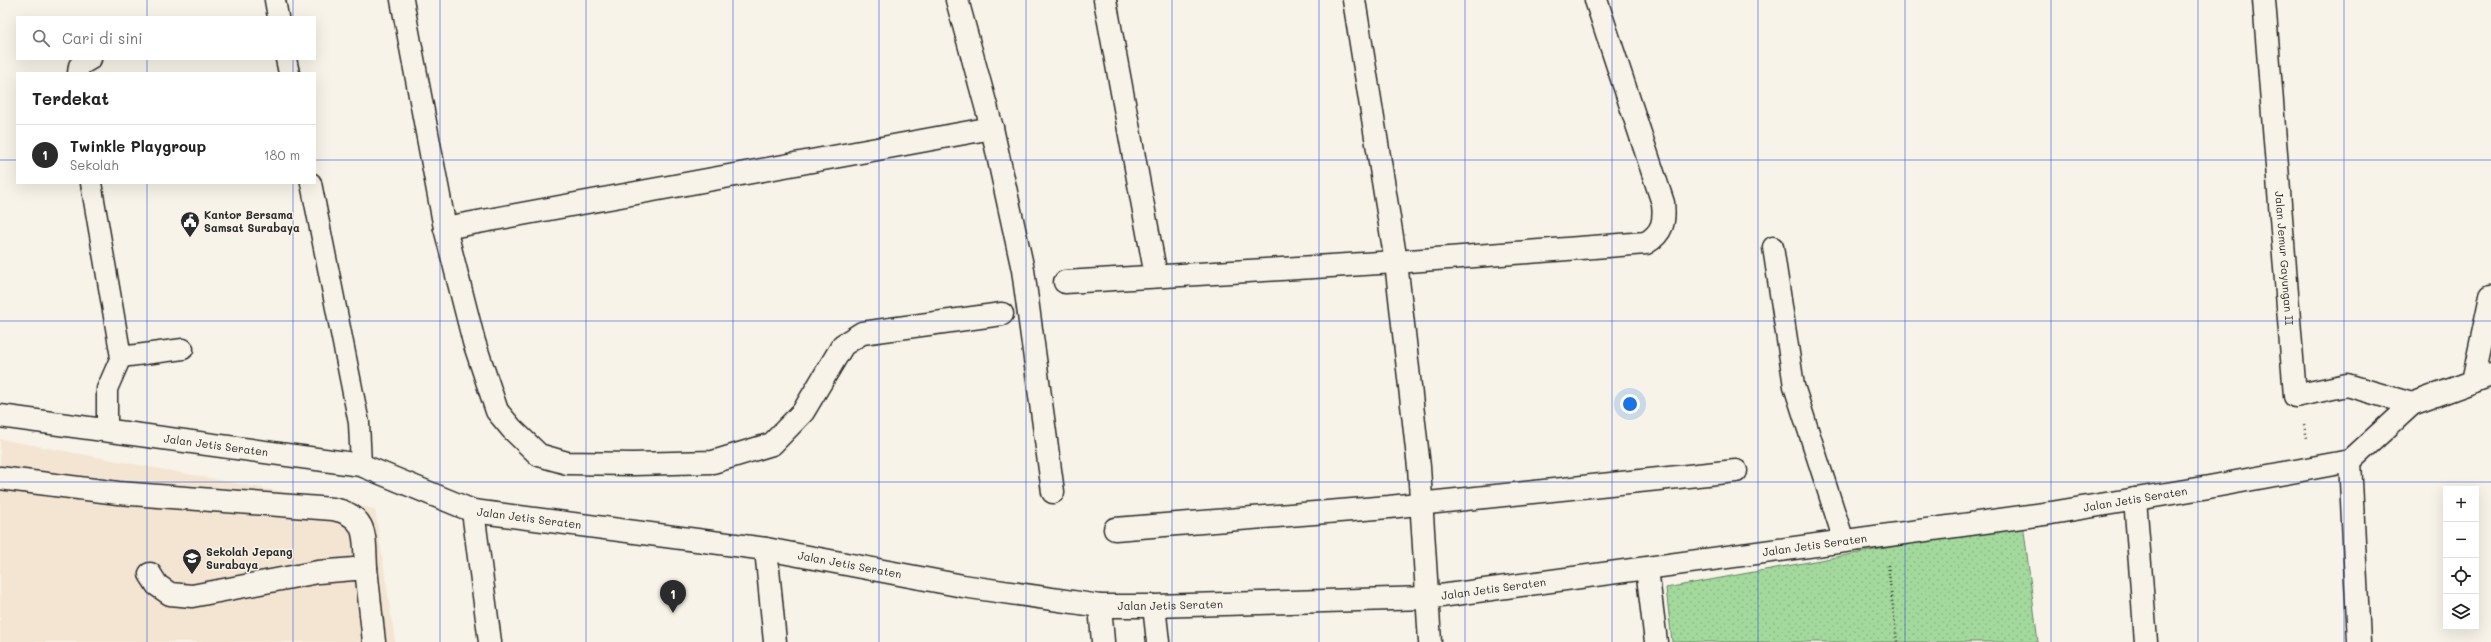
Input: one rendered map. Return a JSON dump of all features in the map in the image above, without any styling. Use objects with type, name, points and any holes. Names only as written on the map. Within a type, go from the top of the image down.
[{"type":"street","points":[[402,0],[445,228],[474,342],[497,411],[512,429],[539,455],[567,463],[633,464],[713,462],[772,444],[803,412],[843,345],[862,333],[1002,314]]},
{"type":"street","points":[[957,0],[992,128],[1023,270],[1053,492]]},
{"type":"street","points":[[1105,0],[1156,276]]},
{"type":"street","points":[[1354,0],[1396,262],[1419,467],[1426,598],[1430,642]]},
{"type":"street","points":[[1064,282],[1396,262],[1646,243],[1654,238],[1661,230],[1664,221],[1664,203],[1596,0]]},
{"type":"street","name":"Jalan Jemur Gayungan II","points":[[2264,0],[2296,396]]},
{"type":"street","points":[[445,228],[992,128]]},
{"type":"street","points":[[2359,642],[2350,461],[2412,404],[2482,378],[2491,296]]},
{"type":"street","points":[[2296,396],[2346,385],[2412,404]]},
{"type":"street","name":"Jalan Jetis Seraten","points":[[0,416],[361,465],[473,511],[766,549],[963,586],[1100,606],[1154,606],[1426,598],[1647,569],[2135,499],[2350,461]]},
{"type":"street","points":[[1115,529],[1365,509],[1420,502],[1736,472]]},
{"type":"street","points":[[0,478],[118,493],[333,509],[348,512],[358,519],[364,536],[374,642]]},
{"type":"street","points":[[2135,499],[2146,642]]},
{"type":"street","points":[[473,511],[490,642]]},
{"type":"street","points":[[766,549],[775,642]]},
{"type":"street","points":[[150,574],[157,586],[170,594],[192,596],[318,572],[366,568]]},
{"type":"street","points":[[1647,569],[1656,642]]},
{"type":"street","points":[[1100,606],[1103,642]]},
{"type":"street","points":[[1154,606],[1158,642]]},
{"type":"lane","points":[[275,0],[278,16]]},
{"type":"lane","points":[[78,72],[79,66],[89,60]]},
{"type":"lane","points":[[286,60],[289,72]]},
{"type":"lane","points":[[91,184],[121,357],[107,389],[107,430]]},
{"type":"lane","points":[[311,184],[359,423],[361,465]]},
{"type":"lane","points":[[1773,247],[1793,378],[1816,459],[1844,541]]},
{"type":"lane","points":[[1002,314],[1028,313]]},
{"type":"lane","points":[[121,357],[183,349]]},
{"type":"path","points":[[2296,396],[2316,467]]},
{"type":"path","points":[[1889,572],[1897,642]]},
{"type":"shaded area","name":"Sekolah Jepang Surabaya","points":[[0,439],[375,509],[395,642],[0,642]]},
{"type":"green space","points":[[2023,523],[2038,642],[1672,642],[1666,588]]},
{"type":"place","name":"Kantor Bersama Samsat Surabaya","points":[[190,238]]},
{"type":"place","name":"Sekolah Jepang Surabaya","points":[[192,575]]},
{"type":"place","name":"Twinkle Playgroup","points":[[673,613]]}]
